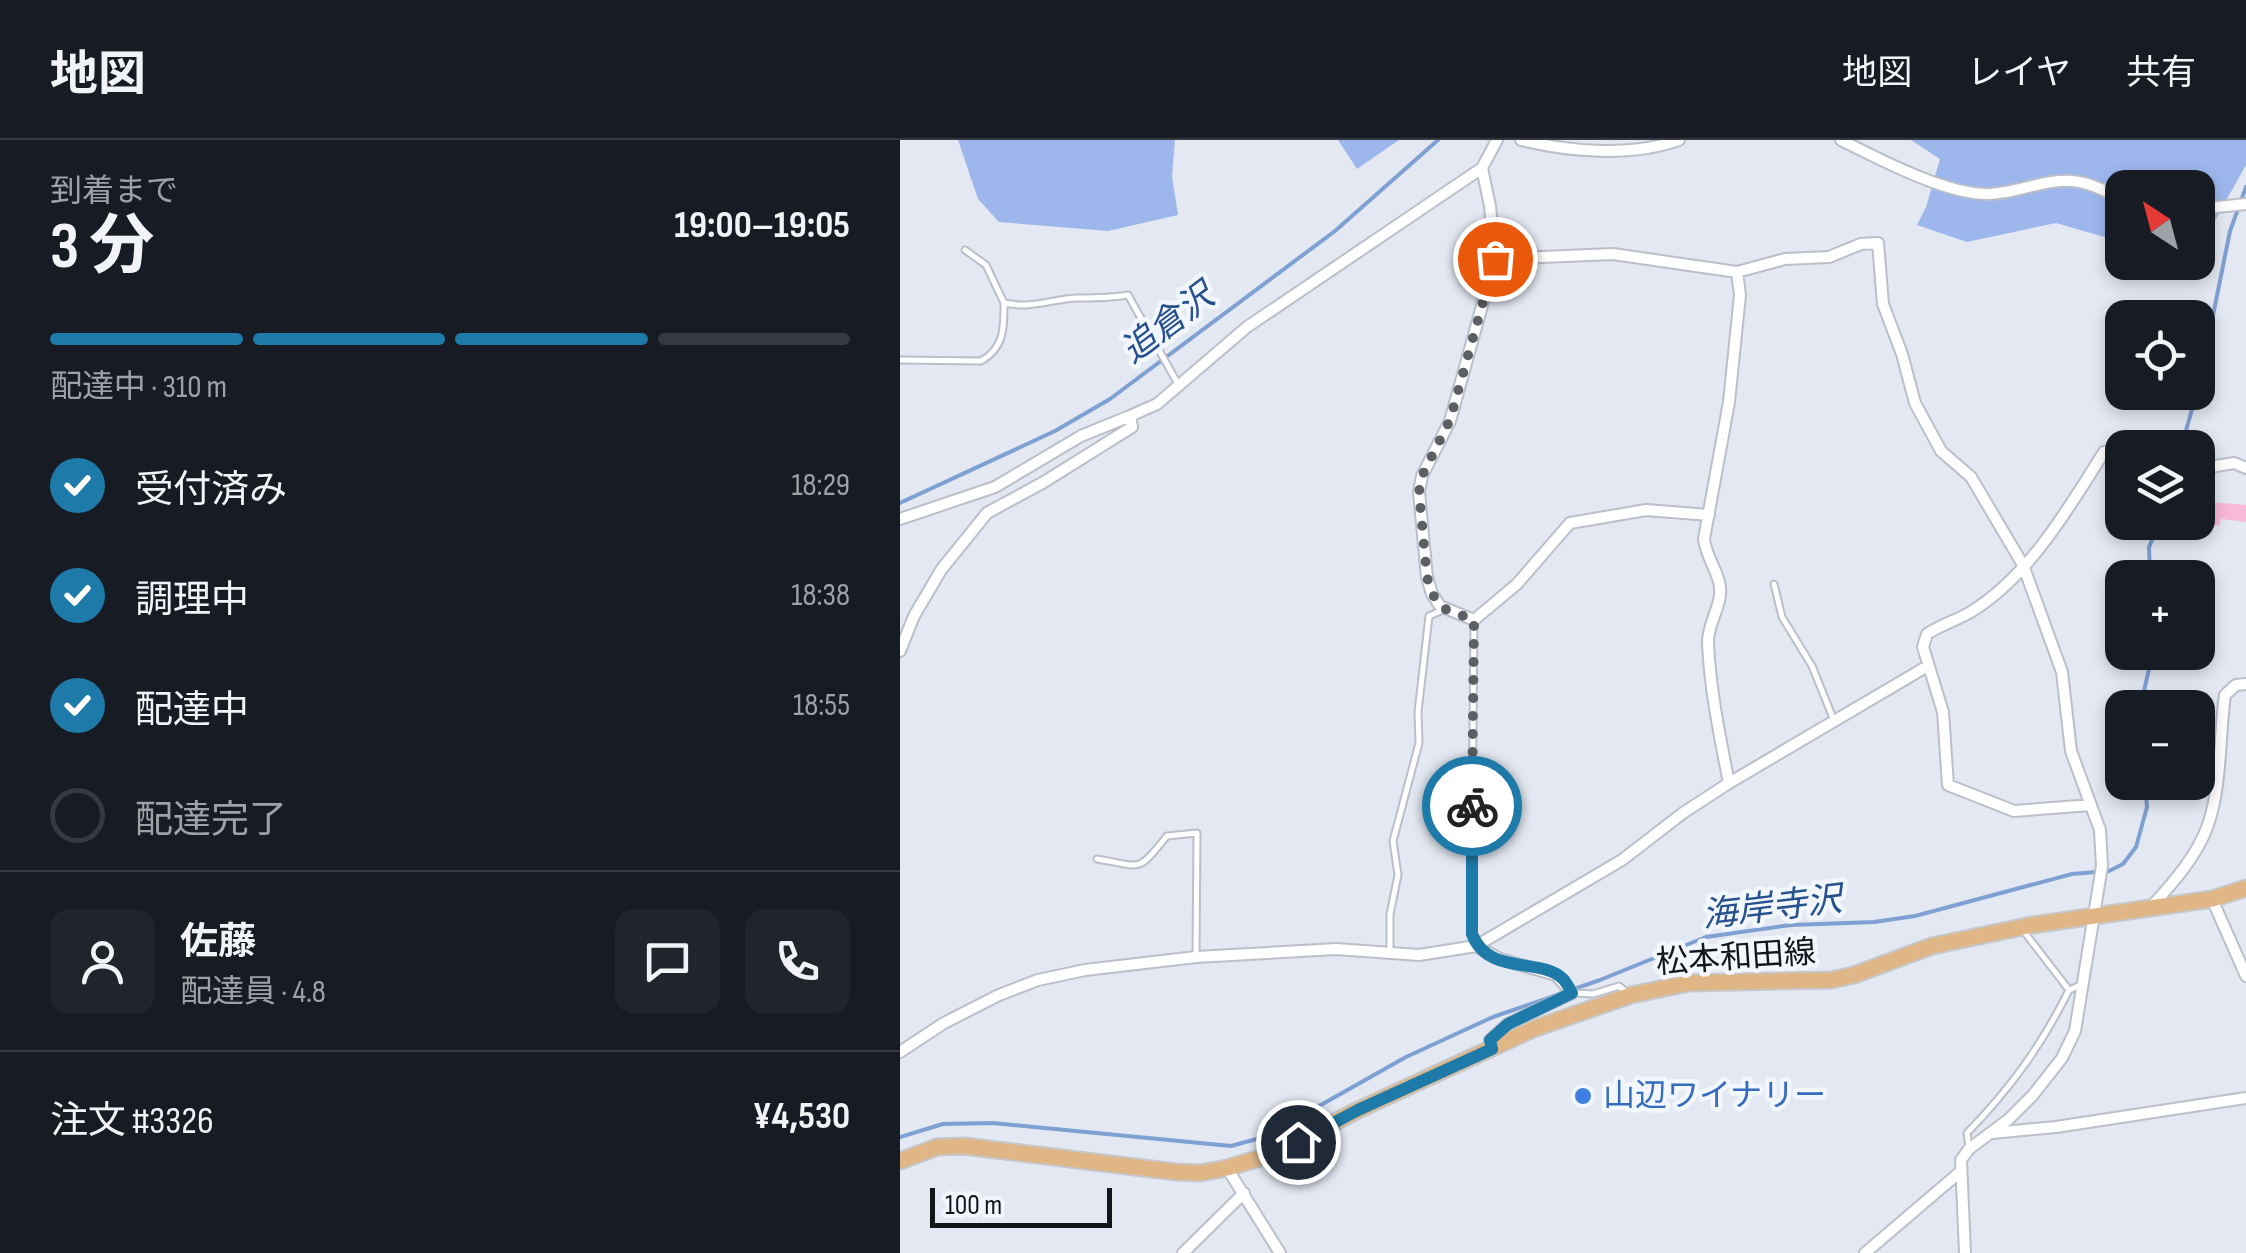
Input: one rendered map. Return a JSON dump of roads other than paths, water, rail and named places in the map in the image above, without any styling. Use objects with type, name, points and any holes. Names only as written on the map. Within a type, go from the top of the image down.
[{"type":"main road","name":"松本和田線","points":[[900,1161],[937,1147],[964,1146],[1176,1172],[1226,1168],[1276,1153],[1340,1119],[1574,1012],[1631,995],[1689,983],[1830,980],[1932,946],[2212,899],[2246,888]]},
{"type":"street","points":[[900,519],[995,487],[1081,436],[1157,404],[1247,327],[1482,168],[1496,140]]},
{"type":"street","points":[[1521,140],[1591,150],[1636,149],[1680,140]]},
{"type":"street","points":[[1841,140],[1888,164],[1959,190],[1985,194],[2077,181],[2105,192]]},
{"type":"street","points":[[1482,168],[1495,259],[1450,420],[1422,476],[1419,492],[1432,594],[1445,609],[1474,620],[1517,584],[1570,523],[1646,510],[1709,515]]},
{"type":"street","points":[[2215,207],[2246,204]]},
{"type":"street","points":[[1495,259],[1613,254],[1737,272],[1785,259],[1829,257],[1860,244],[1878,242],[1883,304],[1915,403],[1941,452],[1971,477],[2023,565],[2062,672],[2071,751],[2100,830],[2102,866],[2075,1031],[2062,1058],[2034,1096],[1961,1160],[1966,1253]]},
{"type":"street","points":[[1729,783],[1716,720],[1708,639],[1720,583],[1706,558],[1704,538],[1729,402],[1740,295],[1737,272]]},
{"type":"street","points":[[900,651],[940,570],[986,513],[1132,427],[1130,416]]},
{"type":"street","points":[[2091,805],[2014,811],[1948,785],[1943,712],[1926,667],[1923,647],[1927,634],[1970,612],[2023,565],[2064,517],[2105,452]]},
{"type":"street","points":[[2215,466],[2234,463],[2246,468]]},
{"type":"street","points":[[900,1052],[971,1009],[1038,980],[1085,970],[1196,957],[1336,949],[1419,955],[1476,946],[1622,860],[1729,783],[1926,667]]},
{"type":"street","points":[[2150,908],[2192,855],[2206,829],[2214,806],[2226,694],[2236,685],[2246,684]]},
{"type":"street","points":[[2212,899],[2246,976]]},
{"type":"street","points":[[1476,946],[1500,960],[1556,975],[1572,993],[1500,1030],[1490,1040],[1492,1049]]},
{"type":"street","points":[[1991,1133],[2246,1098]]},
{"type":"street","points":[[1226,1168],[1280,1253]]},
{"type":"street","points":[[1864,1253],[1960,1172]]},
{"type":"street","points":[[1184,1253],[1244,1194]]},
{"type":"lane","points":[[900,360],[981,361],[994,351],[1004,332],[1004,302],[986,265],[965,250]]},
{"type":"lane","points":[[1004,302],[1035,307],[1075,298],[1099,300],[1128,294],[1179,386]]},
{"type":"lane","points":[[1774,584],[1782,617],[1812,666],[1835,721]]},
{"type":"lane","points":[[1390,954],[1390,914],[1398,875],[1392,841],[1419,743],[1418,712],[1429,616],[1445,609]]},
{"type":"lane","points":[[1474,620],[1472,934],[1476,946]]},
{"type":"lane","points":[[1098,859],[1139,866],[1146,863],[1166,836],[1196,833],[1196,957]]},
{"type":"lane","points":[[2022,928],[2068,990]]},
{"type":"lane","points":[[1970,1149],[1967,1133],[2024,1068],[2047,1035],[2068,990],[2084,984]]},
{"type":"lane","points":[[1572,993],[1593,994],[1619,986],[1631,995]]},
{"type":"waterway","name":"追倉沢","points":[[900,503],[1055,431],[1110,399],[1335,231],[1438,140]]},
{"type":"waterway","name":"海岸寺沢","points":[[2215,306],[2230,231],[2246,187]]},
{"type":"waterway","name":"海岸寺沢","points":[[2186,430],[2192,410]]},
{"type":"waterway","name":"海岸寺沢","points":[[2149,560],[2152,540]]},
{"type":"waterway","name":"海岸寺沢","points":[[2144,690],[2149,670]]},
{"type":"waterway","name":"海岸寺沢","points":[[900,1137],[943,1124],[993,1123],[1231,1146],[1264,1137],[1406,1057],[1493,1017],[1706,937],[1791,925],[1874,922],[1915,916],[2072,874],[2109,871],[2123,864],[2136,847],[2146,800]]},
{"type":"place","name":"山辺ワイナリー","points":[[1583,1096]]}]
